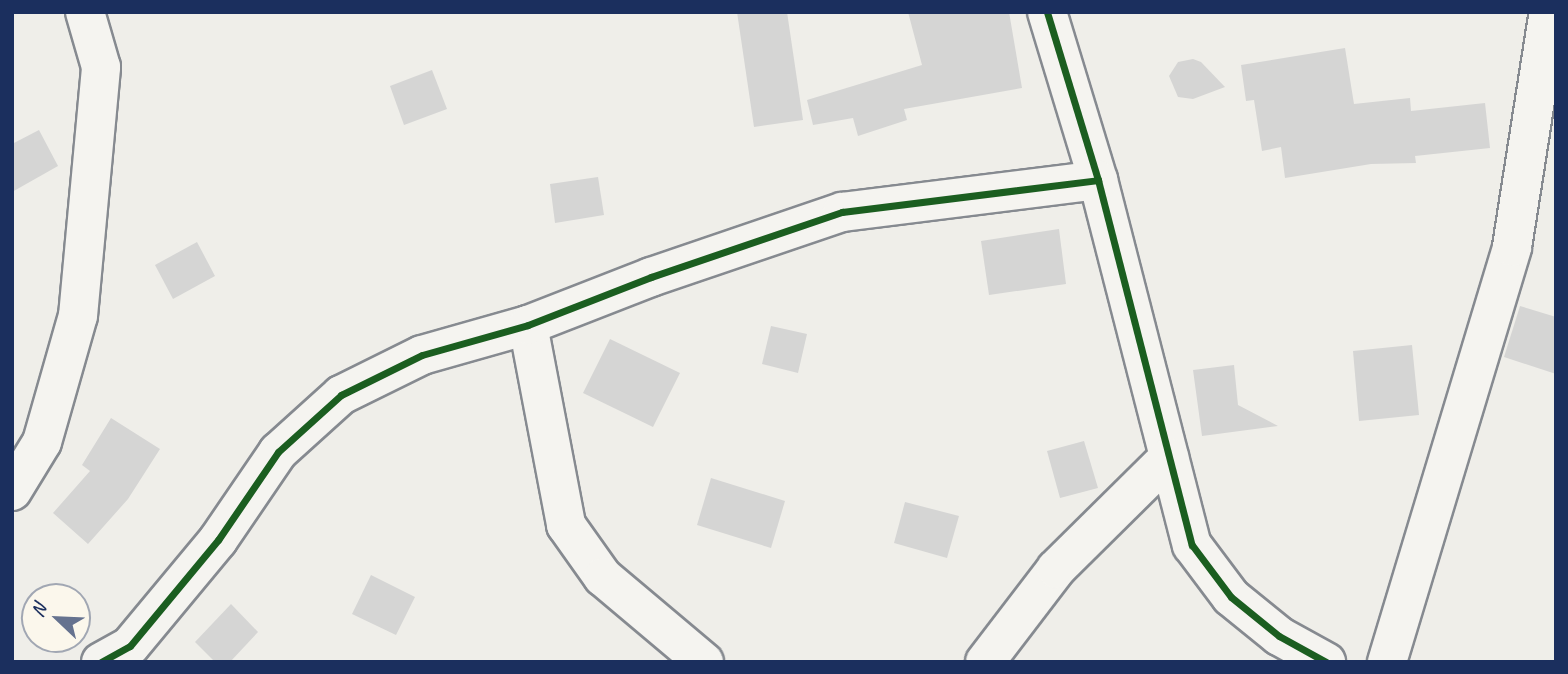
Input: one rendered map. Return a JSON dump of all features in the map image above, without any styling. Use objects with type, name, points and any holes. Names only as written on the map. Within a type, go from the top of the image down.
[{"type":"street","points":[[12,491],[41,442],[78,316],[101,67],[85,12]]},
{"type":"street","points":[[1046,12],[1098,180],[1192,545],[1231,597],[1279,636],[1326,662]]},
{"type":"street","points":[[1387,662],[1512,247],[1549,12]]},
{"type":"street","points":[[101,662],[130,646],[218,540],[278,452],[341,395],[422,355],[528,325],[651,277],[842,212],[1098,180]]},
{"type":"street","points":[[528,325],[566,525],[603,577],[704,662]]},
{"type":"street","points":[[985,662],[1056,569],[1169,457]]},
{"type":"building","points":[[737,12],[787,12],[803,120],[754,127]]},
{"type":"building","points":[[908,12],[1009,12],[1022,88],[904,109],[907,120],[858,136],[853,118],[813,125],[807,100],[922,65]]},
{"type":"building","points":[[1345,48],[1354,104],[1410,98],[1411,111],[1485,103],[1490,148],[1415,156],[1416,163],[1371,164],[1285,178],[1281,147],[1262,151],[1254,100],[1246,101],[1241,65]]},
{"type":"building","points":[[1193,59],[1201,62],[1225,87],[1193,99],[1178,97],[1169,76],[1178,62]]},
{"type":"building","points":[[432,70],[447,109],[404,125],[390,86]]},
{"type":"building","points":[[39,130],[58,166],[12,192],[12,144]]},
{"type":"building","points":[[598,177],[604,215],[555,223],[550,184]]},
{"type":"building","points":[[1059,229],[1066,284],[989,295],[981,241]]},
{"type":"building","points":[[197,242],[215,276],[173,299],[155,265]]},
{"type":"building","points":[[1520,306],[1556,317],[1556,374],[1504,357]]},
{"type":"building","points":[[771,326],[807,334],[798,373],[762,364]]},
{"type":"building","points":[[610,339],[680,373],[653,427],[583,393]]},
{"type":"building","points":[[1412,345],[1419,415],[1359,421],[1353,351]]},
{"type":"building","points":[[1234,365],[1238,405],[1278,426],[1202,436],[1193,370]]},
{"type":"building","points":[[111,418],[160,449],[128,499],[88,544],[53,513],[90,471],[82,465]]},
{"type":"building","points":[[1084,441],[1098,488],[1060,498],[1047,451]]},
{"type":"building","points":[[711,478],[785,501],[771,548],[697,525]]},
{"type":"building","points":[[905,502],[959,516],[947,558],[894,543]]},
{"type":"building","points":[[371,575],[415,597],[396,635],[352,614]]},
{"type":"building","points":[[231,604],[258,632],[230,662],[215,662],[195,642]]},
{"type":"cycle path","points":[[1047,12],[1098,180],[1192,545],[1231,597],[1279,636],[1326,662]]},
{"type":"cycle path","points":[[101,662],[130,646],[218,540],[278,452],[341,395],[422,355],[528,325],[651,277],[842,212],[1098,180]]}]
